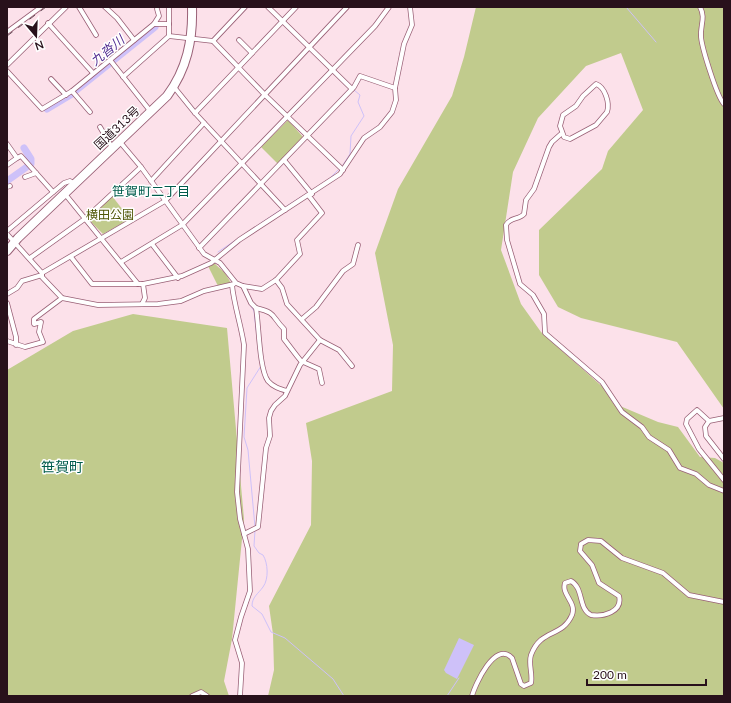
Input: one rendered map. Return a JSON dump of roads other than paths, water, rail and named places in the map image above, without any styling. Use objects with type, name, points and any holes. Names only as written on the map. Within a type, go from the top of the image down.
[{"type":"highway","name":"国道313号","points":[[7,252],[13,246],[11,243],[113,149],[174,87],[186,62],[191,38],[192,7]]},
{"type":"street","points":[[7,32],[41,7]]},
{"type":"street","points":[[7,65],[48,23],[66,7]]},
{"type":"street","points":[[79,7],[96,35]]},
{"type":"street","points":[[105,7],[117,18],[134,40]]},
{"type":"street","points":[[169,7],[169,36]]},
{"type":"street","points":[[213,41],[245,7]]},
{"type":"street","points":[[268,7],[352,89]]},
{"type":"street","points":[[195,112],[296,7]]},
{"type":"street","points":[[7,294],[17,288],[22,281],[42,274],[165,201],[347,7]]},
{"type":"street","points":[[121,262],[182,225],[375,26],[389,7]]},
{"type":"street","points":[[71,257],[92,284],[141,284],[178,278],[215,260],[239,240],[311,195],[336,177],[343,170],[364,138],[380,127],[389,118],[396,100],[395,88],[404,44],[412,25],[410,7]]},
{"type":"street","points":[[700,7],[704,20],[701,38],[718,96],[724,104]]},
{"type":"street","points":[[7,71],[42,109],[72,91],[93,73],[111,61],[154,24],[159,16],[156,9]]},
{"type":"street","points":[[48,23],[93,73]]},
{"type":"street","points":[[154,24],[169,24]]},
{"type":"street","points":[[123,76],[169,36],[213,41],[265,95],[343,170]]},
{"type":"street","points":[[239,40],[252,53]]},
{"type":"street","points":[[111,61],[151,112]]},
{"type":"street","points":[[199,248],[352,89],[360,76],[395,88]]},
{"type":"street","points":[[51,79],[66,95]]},
{"type":"street","points":[[596,84],[601,86],[608,104],[606,115],[596,125],[570,139],[567,139],[562,134],[560,123],[563,115],[576,106],[593,85],[596,84]]},
{"type":"street","points":[[174,87],[204,123],[286,210]]},
{"type":"street","points":[[72,91],[90,112]]},
{"type":"street","points":[[151,180],[204,123]]},
{"type":"street","points":[[100,127],[113,149]]},
{"type":"street","points":[[562,134],[552,142],[549,147],[534,189],[526,200],[524,214],[521,217],[507,223],[507,240],[520,284],[533,295],[544,314],[545,333],[602,382],[622,412],[642,427],[649,437],[669,450],[680,468],[696,474],[709,485],[724,491]]},
{"type":"street","points":[[120,142],[151,180],[199,248],[209,258],[220,263],[234,284],[235,303],[242,327],[244,345],[237,492],[249,558],[250,592],[235,640],[242,663],[240,696]]},
{"type":"street","points":[[7,144],[17,158]]},
{"type":"street","points":[[7,165],[21,156],[53,192]]},
{"type":"street","points":[[7,341],[25,347],[43,342],[39,332],[41,322],[34,324],[34,319],[62,298],[80,300],[94,305],[142,304],[181,301],[204,291],[234,284],[262,289],[276,280],[300,254],[296,242],[298,237],[322,213],[311,195],[284,160]]},
{"type":"street","points":[[30,258],[86,218],[141,167]]},
{"type":"street","points":[[25,177],[36,173]]},
{"type":"street","points":[[62,298],[30,258],[11,243],[7,232],[65,182],[70,181],[76,184]]},
{"type":"street","points":[[65,194],[141,284],[145,298],[142,304]]},
{"type":"street","points":[[152,244],[178,278]]},
{"type":"street","points":[[302,319],[316,307],[343,271],[353,264],[358,244]]},
{"type":"street","points":[[276,280],[282,288],[287,304],[320,340],[339,350],[352,366]]},
{"type":"street","points":[[243,286],[251,303],[256,308],[267,310],[277,318],[278,324],[284,329],[284,338],[297,356],[304,362],[319,369],[322,383]]},
{"type":"street","points":[[7,303],[16,337],[16,345]]},
{"type":"street","points":[[256,308],[265,376],[272,385],[287,391]]},
{"type":"street","points":[[244,534],[254,529],[260,515],[266,448],[270,436],[269,418],[275,405],[285,396],[294,376],[320,340]]},
{"type":"street","points":[[709,421],[697,410],[687,419],[686,424],[699,449],[724,480]]},
{"type":"street","points":[[724,418],[709,421],[705,427],[706,436],[724,459]]},
{"type":"street","points":[[472,696],[482,673],[493,659],[499,656],[505,655],[512,658],[521,684],[524,686],[531,683],[530,657],[536,646],[546,635],[560,630],[565,626],[573,611],[573,605],[565,589],[565,583],[571,581],[576,585],[585,611],[590,615],[601,615],[617,609],[620,602],[620,596],[599,583],[592,565],[581,554],[581,544],[588,540],[601,541],[622,558],[663,573],[689,595],[724,602]]},
{"type":"street","points":[[192,696],[201,692],[207,696]]},
{"type":"waterway","points":[[626,7],[656,42]]},
{"type":"waterway","name":"九沓川","points":[[74,92],[155,27]]},
{"type":"waterway","points":[[343,165],[350,154],[351,136],[364,116],[358,102],[360,95],[354,90]]},
{"type":"waterway","name":"九沓川","points":[[47,109],[72,94]]},
{"type":"waterway","name":"九沓川","points":[[7,181],[31,164],[31,159],[24,148]]},
{"type":"waterway","points":[[328,180],[338,170]]},
{"type":"waterway","points":[[287,206],[301,197]]},
{"type":"waterway","points":[[218,252],[282,209]]},
{"type":"waterway","points":[[250,305],[254,311],[256,330]]},
{"type":"waterway","points":[[255,527],[248,450],[244,437],[247,388],[261,366]]},
{"type":"waterway","points":[[255,530],[254,546],[265,558],[267,575],[265,584],[254,598],[252,606],[262,614],[271,632],[285,638],[333,679],[344,696]]},
{"type":"waterway","points":[[447,696],[459,678]]},
{"type":"railway","points":[[7,36],[46,7]]},
{"type":"district","name":"笹賀町二丁目","points":[[151,191]]},
{"type":"district","name":"笹賀町","points":[[62,467]]},
{"type":"park label","name":"横田公園","points":[[110,215]]}]
